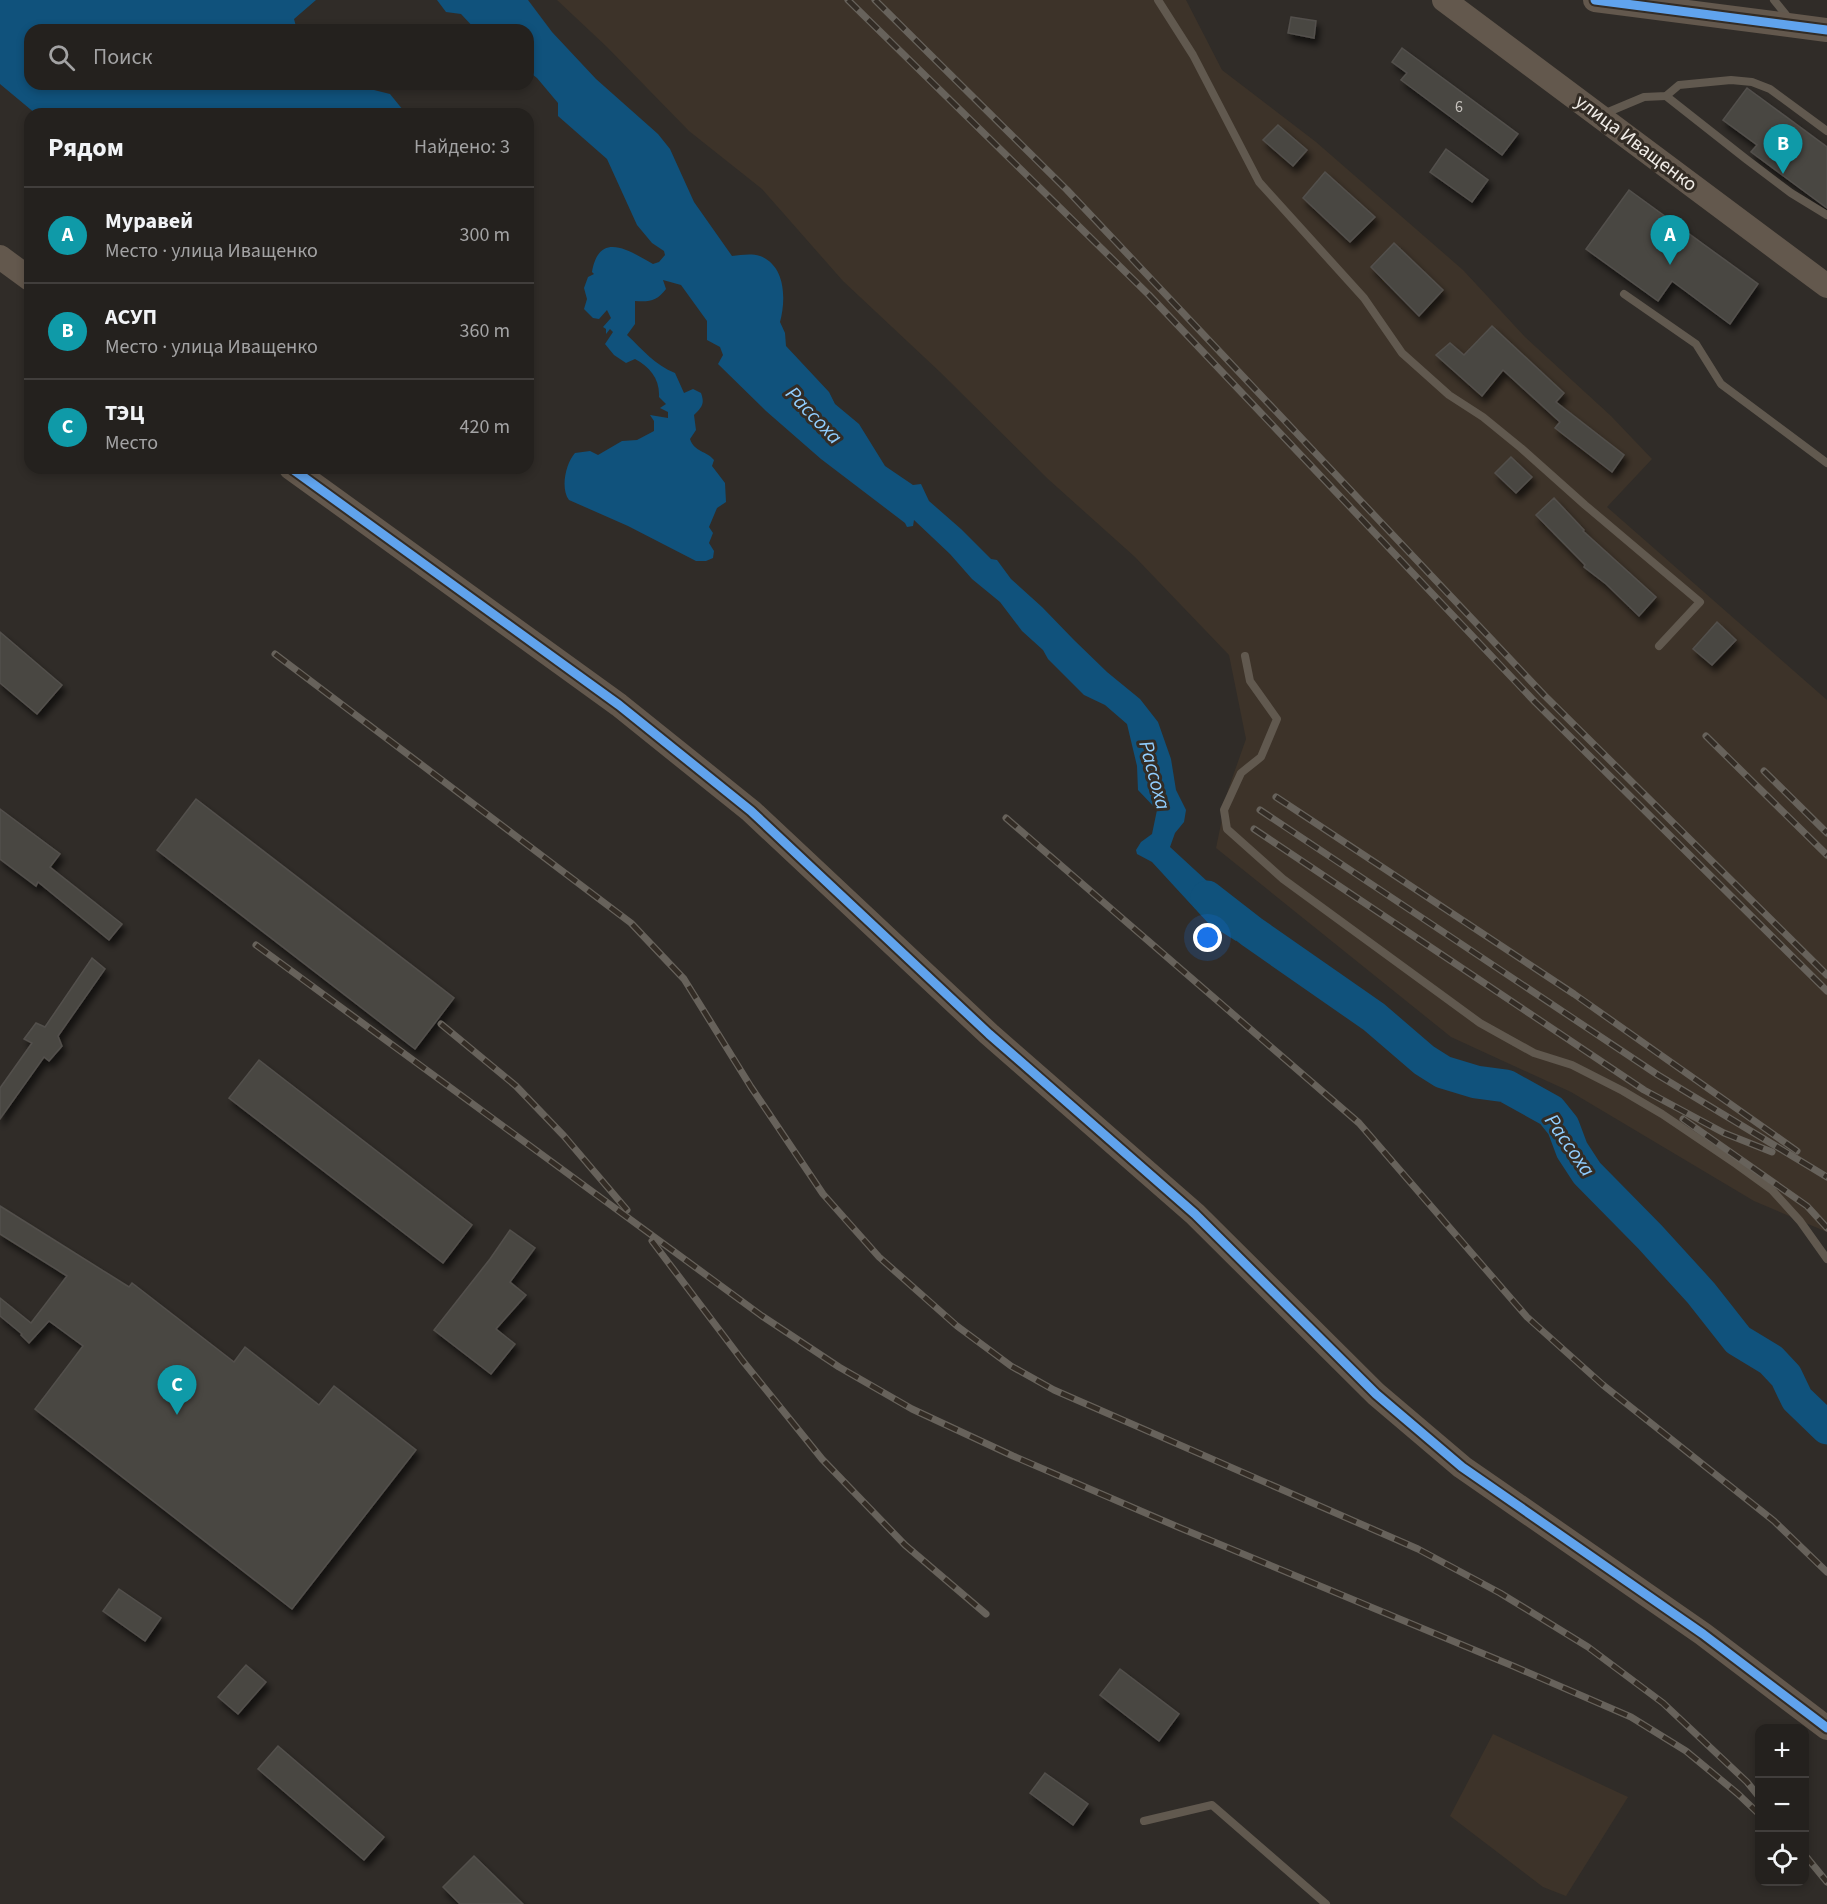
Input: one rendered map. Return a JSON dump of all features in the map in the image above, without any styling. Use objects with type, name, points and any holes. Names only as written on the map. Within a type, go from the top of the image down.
[{"type":"street","name":"улица Иващенко","points":[[1444,0],[1827,286]]},
{"type":"street","points":[[1595,0],[1827,30]]},
{"type":"street","points":[[0,257],[24,275]]},
{"type":"street","points":[[299,474],[619,705],[751,811],[989,1034],[1195,1214],[1376,1394],[1462,1467],[1703,1634],[1827,1728]]},
{"type":"lane","points":[[1158,0],[1193,55],[1259,182],[1364,298],[1402,353],[1449,395],[1483,417],[1521,448],[1700,602],[1659,646]]},
{"type":"lane","points":[[1774,0],[1794,25]]},
{"type":"lane","points":[[1600,115],[1644,97],[1666,96],[1679,85],[1731,80],[1752,82],[1770,89],[1827,131]]},
{"type":"lane","points":[[1666,96],[1791,193],[1827,215]]},
{"type":"lane","points":[[1624,294],[1696,344],[1721,384],[1827,463]]},
{"type":"lane","points":[[1245,656],[1250,681],[1277,719],[1261,757],[1241,773],[1224,810],[1227,828],[1283,879],[1480,1023],[1534,1053],[1572,1065],[1623,1091],[1662,1114],[1745,1171],[1778,1197],[1800,1221],[1827,1258]]},
{"type":"lane","points":[[1144,1821],[1212,1805],[1326,1904]]},
{"type":"shaded area","points":[[557,0],[1186,0],[1222,70],[1316,142],[1463,270],[1525,337],[1611,416],[1652,459],[1607,507],[1827,700],[1827,1232],[1754,1201],[1571,1092],[1451,1037],[1216,848],[1228,790],[1246,739],[1229,655],[1135,557],[1048,479],[940,372],[843,281],[762,189],[689,131],[607,47]]},
{"type":"shaded area","points":[[1493,1734],[1628,1797],[1566,1896],[1543,1887],[1450,1816]]},
{"type":"water","points":[[0,0],[316,0],[294,19],[295,24],[24,24],[24,90],[374,90],[390,94],[401,108],[29,108],[0,84]]},
{"type":"water","points":[[437,0],[528,0],[552,32],[596,79],[658,134],[670,149],[694,202],[732,256],[750,254],[760,256],[775,267],[782,284],[783,304],[780,322],[785,333],[786,346],[829,392],[835,404],[859,424],[885,466],[913,485],[921,484],[929,501],[991,559],[997,560],[1011,579],[1107,672],[1140,699],[1158,722],[1171,759],[1176,790],[1186,810],[1184,822],[1175,833],[1170,847],[1208,882],[1250,910],[1236,941],[1209,924],[1152,862],[1137,854],[1136,850],[1141,842],[1152,834],[1157,810],[1138,790],[1137,766],[1127,724],[1105,705],[1084,695],[1048,659],[1043,650],[1022,631],[1000,602],[972,579],[950,554],[914,520],[913,526],[907,527],[905,523],[821,459],[766,411],[718,364],[723,355],[720,347],[707,340],[707,321],[681,285],[663,280],[666,289],[659,296],[649,301],[635,301],[635,324],[627,335],[655,361],[675,373],[684,393],[693,389],[701,393],[703,403],[694,415],[696,430],[690,439],[694,446],[714,460],[712,466],[725,483],[726,502],[717,508],[709,527],[713,533],[709,543],[714,551],[713,558],[696,561],[628,526],[569,500],[565,489],[565,476],[575,453],[590,451],[598,455],[622,441],[637,440],[654,431],[654,421],[650,415],[668,418],[668,412],[660,408],[666,404],[659,397],[656,379],[649,370],[635,359],[626,363],[614,355],[605,344],[613,332],[610,329],[606,334],[606,329],[603,327],[611,318],[607,310],[599,319],[593,318],[584,309],[587,299],[584,288],[588,277],[594,274],[592,272],[601,251],[617,247],[653,264],[659,262],[665,255],[664,251],[652,243],[637,225],[607,159],[558,116],[558,103],[534,76],[534,24],[470,24],[461,14],[446,12]]},
{"type":"building","points":[[1291,17],[1316,21],[1314,38],[1288,33]]},
{"type":"building","points":[[1402,48],[1518,134],[1502,155],[1401,80],[1407,73],[1392,62]]},
{"type":"building","points":[[1747,88],[1827,147],[1827,208],[1751,152],[1757,145],[1723,120]]},
{"type":"building","points":[[1278,125],[1307,150],[1293,166],[1263,140]]},
{"type":"building","points":[[1446,149],[1488,180],[1472,202],[1430,172]]},
{"type":"building","points":[[1325,172],[1375,217],[1350,242],[1303,198]]},
{"type":"building","points":[[1629,190],[1758,284],[1730,324],[1672,281],[1658,301],[1586,249]]},
{"type":"building","points":[[1394,243],[1443,290],[1419,316],[1371,267]]},
{"type":"building","points":[[1492,326],[1564,393],[1556,402],[1624,455],[1612,472],[1555,428],[1560,422],[1503,370],[1482,396],[1436,355],[1450,343],[1464,355]]},
{"type":"building","points":[[1511,457],[1532,477],[1516,493],[1495,473]]},
{"type":"building","points":[[1554,498],[1583,531],[1656,597],[1639,616],[1606,584],[1584,567],[1585,565],[1536,515]]},
{"type":"building","points":[[1717,622],[1736,640],[1712,665],[1693,649]]},
{"type":"building","points":[[0,632],[62,685],[37,714],[0,683]]},
{"type":"building","points":[[196,799],[454,998],[415,1049],[157,850]]},
{"type":"building","points":[[0,809],[60,854],[50,867],[122,924],[109,940],[38,882],[36,886],[0,859]]},
{"type":"building","points":[[92,958],[105,969],[58,1036],[62,1046],[49,1061],[44,1057],[0,1119],[0,1088],[32,1043],[24,1039],[36,1023],[45,1027]]},
{"type":"building","points":[[259,1060],[472,1225],[443,1263],[229,1098]]},
{"type":"building","points":[[0,1206],[129,1287],[132,1283],[234,1362],[245,1347],[319,1405],[334,1386],[416,1450],[292,1609],[35,1409],[83,1346],[49,1321],[29,1343],[22,1334],[0,1316],[0,1298],[31,1323],[67,1276],[0,1234]]},
{"type":"building","points":[[510,1230],[535,1248],[510,1282],[526,1295],[496,1329],[515,1344],[491,1374],[434,1330]]},
{"type":"building","points":[[119,1589],[161,1618],[145,1641],[103,1611]]},
{"type":"building","points":[[246,1665],[266,1682],[238,1714],[218,1697]]},
{"type":"building","points":[[1120,1669],[1179,1714],[1159,1741],[1100,1695]]},
{"type":"building","points":[[278,1746],[384,1837],[364,1860],[258,1769]]},
{"type":"building","points":[[1045,1773],[1088,1804],[1073,1825],[1030,1793]]},
{"type":"building","points":[[474,1856],[523,1904],[460,1904],[443,1887]]},
{"type":"waterway","name":"Рассоха","points":[[1207,897],[1252,932],[1374,1017],[1424,1060],[1443,1072],[1476,1082],[1506,1086],[1551,1111],[1563,1126],[1572,1150],[1587,1173],[1701,1293],[1738,1340],[1771,1360],[1786,1376],[1797,1399],[1827,1428]]},
{"type":"railway","points":[[848,0],[1149,295],[1535,702],[1827,991]]},
{"type":"railway","points":[[875,0],[1067,190],[1544,695],[1827,975]]},
{"type":"railway","points":[[275,654],[631,923],[684,979],[751,1087],[823,1194],[879,1257],[957,1326],[1011,1366],[1054,1390],[1418,1549],[1500,1593],[1588,1647],[1663,1703],[1755,1792]]},
{"type":"railway","points":[[1706,736],[1827,855]]},
{"type":"railway","points":[[1764,771],[1827,833]]},
{"type":"railway","points":[[1276,797],[1574,994],[1797,1151]]},
{"type":"railway","points":[[1260,810],[1658,1075],[1827,1177]]},
{"type":"railway","points":[[1006,818],[1359,1123],[1527,1317],[1603,1385],[1774,1521],[1827,1572]]},
{"type":"railway","points":[[1254,829],[1644,1090],[1724,1133],[1772,1152]]},
{"type":"railway","points":[[256,945],[762,1316],[839,1367],[912,1409],[1013,1456],[1631,1717],[1686,1751],[1755,1810]]},
{"type":"railway","points":[[441,1024],[516,1086],[564,1136],[627,1210]]},
{"type":"railway","points":[[1683,1119],[1807,1206],[1827,1228]]},
{"type":"railway","points":[[652,1241],[742,1360],[822,1459],[905,1545],[986,1614]]},
{"type":"railway","points":[[1809,1860],[1827,1882]]},
{"type":"cycle path","points":[[1595,0],[1827,30]]},
{"type":"cycle path","points":[[299,474],[619,705],[751,811],[989,1034],[1195,1214],[1376,1394],[1462,1467],[1703,1634],[1827,1728]]},
{"type":"place","name":"АСУП","points":[[1783,174]]},
{"type":"place","name":"Муравей","points":[[1670,265]]},
{"type":"place","name":"ТЭЦ","points":[[177,1415]]}]
